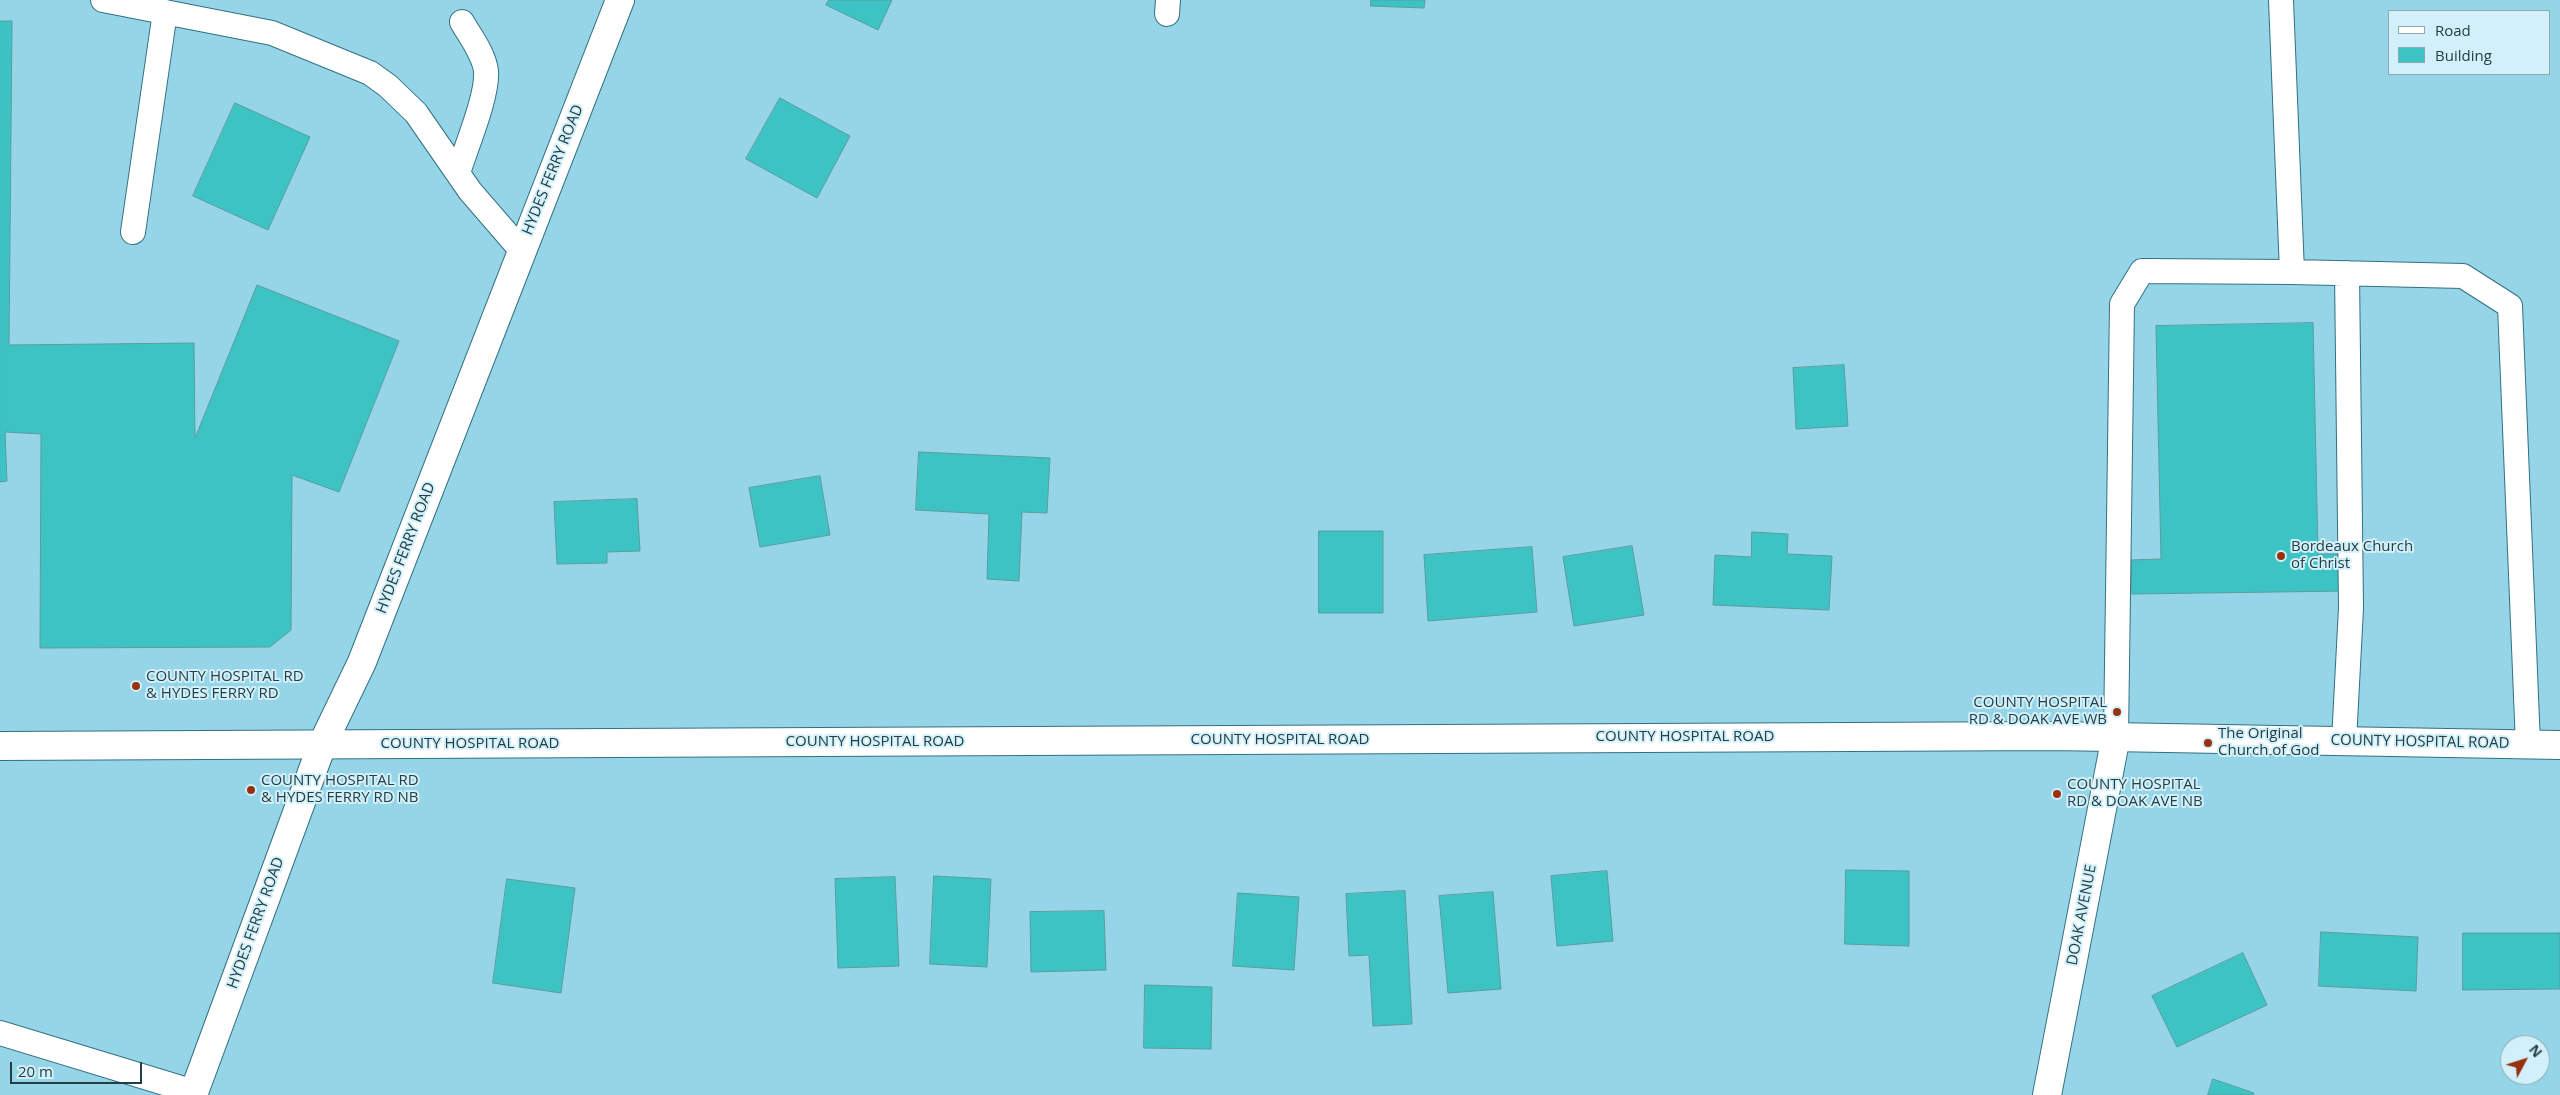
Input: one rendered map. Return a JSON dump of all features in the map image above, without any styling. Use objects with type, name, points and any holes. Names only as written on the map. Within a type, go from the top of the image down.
[{"type":"main road","name":"HYDES FERRY ROAD","points":[[193,1094],[322,745],[362,662],[620,0]]},
{"type":"main road","name":"COUNTY HOSPITAL ROAD","points":[[0,746],[2116,736],[2560,745]]},
{"type":"main road","name":"DOAK AVENUE","points":[[2047,1095],[2116,736]]},
{"type":"lane","points":[[103,0],[272,33],[370,72],[388,86],[416,114],[470,191],[521,250]]},
{"type":"lane","points":[[2281,0],[2292,272]]},
{"type":"lane","points":[[133,232],[165,12]]},
{"type":"lane","points":[[458,172],[481,101],[486,71],[480,54],[462,22]]},
{"type":"lane","points":[[2116,736],[2122,304],[2142,271],[2348,273],[2463,276],[2510,306],[2528,745]]},
{"type":"lane","points":[[2344,741],[2351,608],[2348,273]]},
{"type":"lane","points":[[0,1033],[193,1094]]},
{"type":"building","points":[[829,0],[892,0],[878,30],[826,5]]},
{"type":"building","points":[[1371,0],[1425,0],[1424,8],[1371,6]]},
{"type":"building","points":[[0,21],[12,21],[9,345],[194,343],[195,438],[257,285],[399,341],[339,492],[292,475],[291,630],[270,647],[40,648],[41,434],[5,432],[7,481],[0,482]]},
{"type":"building","points":[[780,98],[850,136],[817,198],[746,159]]},
{"type":"building","points":[[235,103],[310,137],[268,230],[193,196]]},
{"type":"building","points":[[2313,323],[2318,554],[2346,554],[2347,591],[2132,594],[2131,560],[2161,559],[2156,326]]},
{"type":"building","points":[[1844,365],[1848,426],[1796,429],[1793,368]]},
{"type":"building","points":[[919,452],[1050,458],[1047,513],[1022,512],[1019,581],[987,579],[989,514],[916,510]]},
{"type":"building","points":[[820,476],[830,535],[760,547],[749,488]]},
{"type":"building","points":[[637,499],[640,551],[607,552],[607,563],[557,564],[554,502]]},
{"type":"building","points":[[1319,531],[1383,531],[1383,613],[1319,613]]},
{"type":"building","points":[[1752,532],[1788,534],[1787,554],[1832,556],[1829,610],[1713,605],[1715,555],[1751,557]]},
{"type":"building","points":[[1632,546],[1644,615],[1574,626],[1563,557]]},
{"type":"building","points":[[1532,547],[1537,612],[1428,621],[1424,555]]},
{"type":"building","points":[[1846,870],[1909,871],[1909,946],[1845,944]]},
{"type":"building","points":[[1607,871],[1613,941],[1557,946],[1551,876]]},
{"type":"building","points":[[934,876],[991,879],[987,967],[930,964]]},
{"type":"building","points":[[895,877],[899,966],[838,968],[835,879]]},
{"type":"building","points":[[507,879],[575,888],[561,993],[493,983]]},
{"type":"building","points":[[1405,891],[1412,1024],[1373,1026],[1369,955],[1349,956],[1346,894]]},
{"type":"building","points":[[1493,892],[1501,989],[1448,993],[1439,896]]},
{"type":"building","points":[[1238,893],[1299,897],[1294,970],[1233,966]]},
{"type":"building","points":[[1104,911],[1106,970],[1031,972],[1030,912]]},
{"type":"building","points":[[2321,932],[2418,937],[2416,991],[2319,986]]},
{"type":"building","points":[[2463,933],[2560,933],[2560,989],[2463,990]]},
{"type":"building","points":[[2243,953],[2267,1005],[2177,1047],[2152,996]]},
{"type":"building","points":[[1145,985],[1212,987],[1211,1049],[1144,1048]]},
{"type":"building","points":[[2213,1079],[2254,1093],[2253,1095],[2208,1095]]},
{"type":"place","name":"Bordeaux Church of Christ","points":[[2281,556]]},
{"type":"place","name":"COUNTY HOSPITAL RD & HYDES FERRY RD","points":[[136,686]]},
{"type":"place","name":"COUNTY HOSPITAL RD & DOAK AVE WB","points":[[2117,712]]},
{"type":"place","name":"The Original Church of God","points":[[2208,743]]},
{"type":"place","name":"COUNTY HOSPITAL RD & HYDES FERRY RD NB","points":[[251,790]]},
{"type":"place","name":"COUNTY HOSPITAL RD & DOAK AVE NB","points":[[2057,794]]}]
